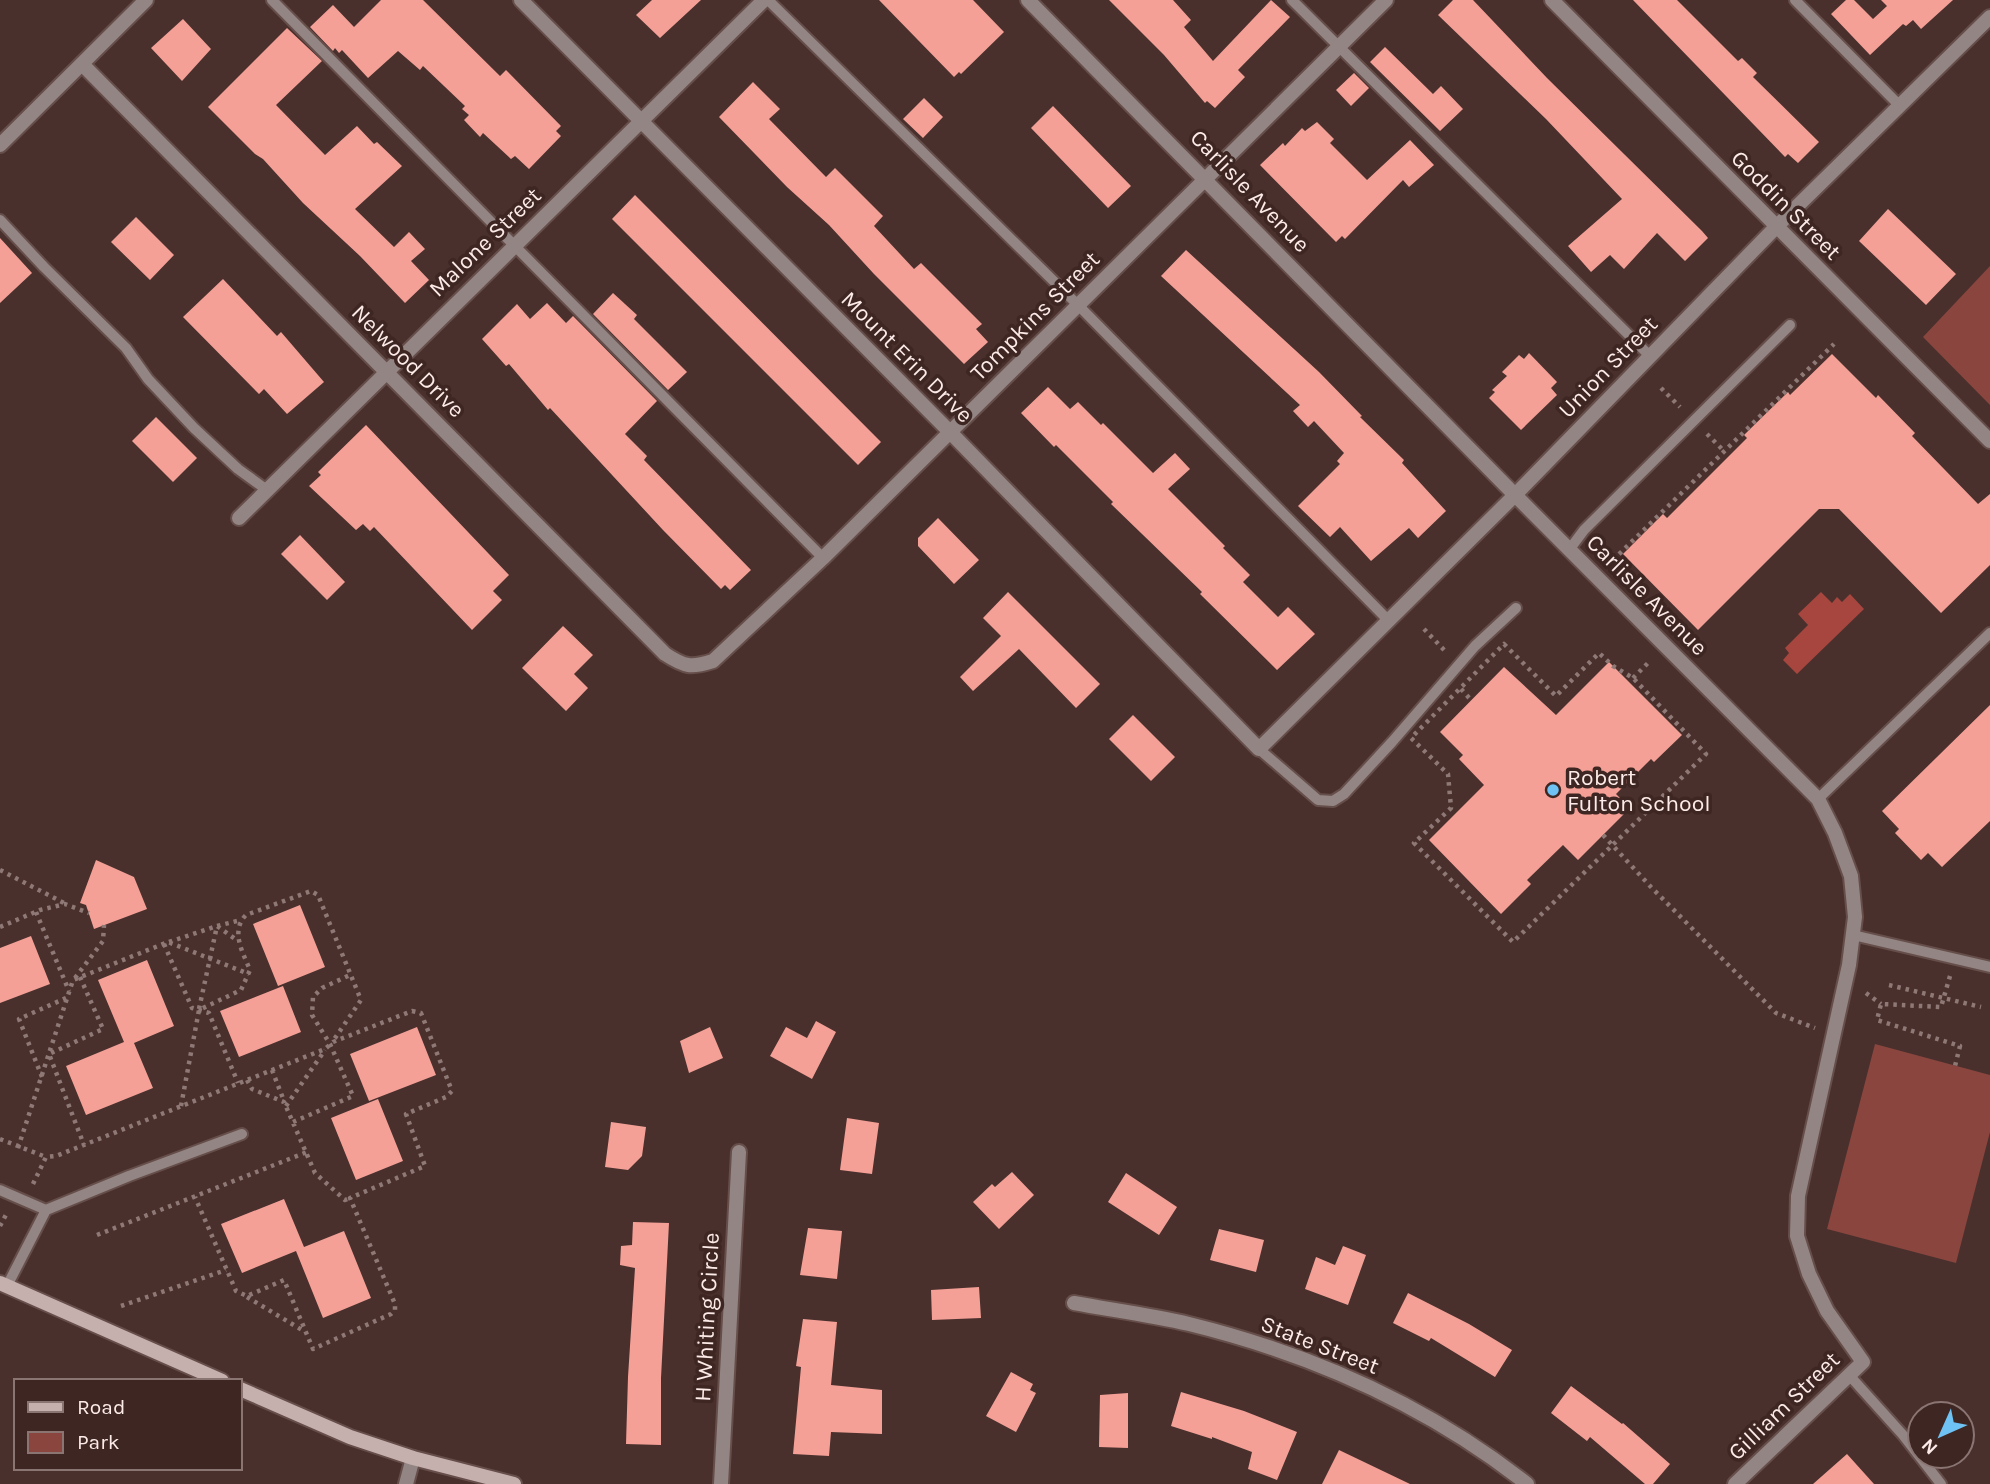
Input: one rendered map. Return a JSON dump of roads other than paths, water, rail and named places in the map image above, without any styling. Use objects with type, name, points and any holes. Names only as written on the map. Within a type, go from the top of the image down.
[{"type":"street","points":[[0,145],[146,0]]},
{"type":"street","name":"Mount Erin Drive","points":[[521,0],[950,432],[1259,749]]},
{"type":"street","name":"Malone Street","points":[[239,518],[766,0]]},
{"type":"street","name":"Carlisle Avenue","points":[[1028,0],[1818,799],[1835,833],[1851,876],[1855,917],[1847,977],[1798,1196],[1797,1236],[1809,1274],[1827,1311],[1863,1362]]},
{"type":"street","name":"Tompkins Street","points":[[713,662],[823,558],[1386,0]]},
{"type":"street","name":"Goddin Street","points":[[1552,0],[1990,441]]},
{"type":"street","name":"Union Street","points":[[1259,749],[1515,495],[1776,228],[1990,17]]},
{"type":"street","name":"Nelwood Drive","points":[[82,64],[665,654],[679,663],[695,667],[713,662]]},
{"type":"street","name":"H Whiting Circle","points":[[721,1484],[739,1152]]},
{"type":"street","points":[[4,1284],[218,1379]]},
{"type":"street","name":"State Street","points":[[1074,1303],[1188,1324],[1276,1349],[1349,1377],[1423,1415],[1497,1461],[1527,1484]]},
{"type":"street","name":"Gilliam Street","points":[[1735,1484],[1863,1362]]},
{"type":"street","points":[[242,1390],[350,1437],[413,1458],[514,1484]]},
{"type":"street","points":[[406,1484],[413,1458]]},
{"type":"lane","points":[[272,0],[823,558]]},
{"type":"lane","points":[[766,0],[1078,305],[1389,621]]},
{"type":"lane","points":[[1292,0],[1650,356]]},
{"type":"lane","points":[[1795,0],[1899,105]]},
{"type":"lane","points":[[0,220],[126,348],[148,379],[194,428],[238,469],[267,490]]},
{"type":"lane","points":[[1569,550],[1584,530],[1790,325]]},
{"type":"lane","points":[[1259,749],[1318,800],[1333,801],[1344,794],[1384,751],[1475,646],[1516,608]]},
{"type":"lane","points":[[1818,799],[1990,633]]},
{"type":"lane","points":[[1853,935],[1990,967]]},
{"type":"lane","points":[[4,1284],[46,1210],[242,1134]]},
{"type":"lane","points":[[0,1190],[46,1210]]},
{"type":"lane","points":[[1849,1375],[1903,1435],[1941,1484]]},
{"type":"place","name":"Robert Fulton School","points":[[1553,790]]}]
